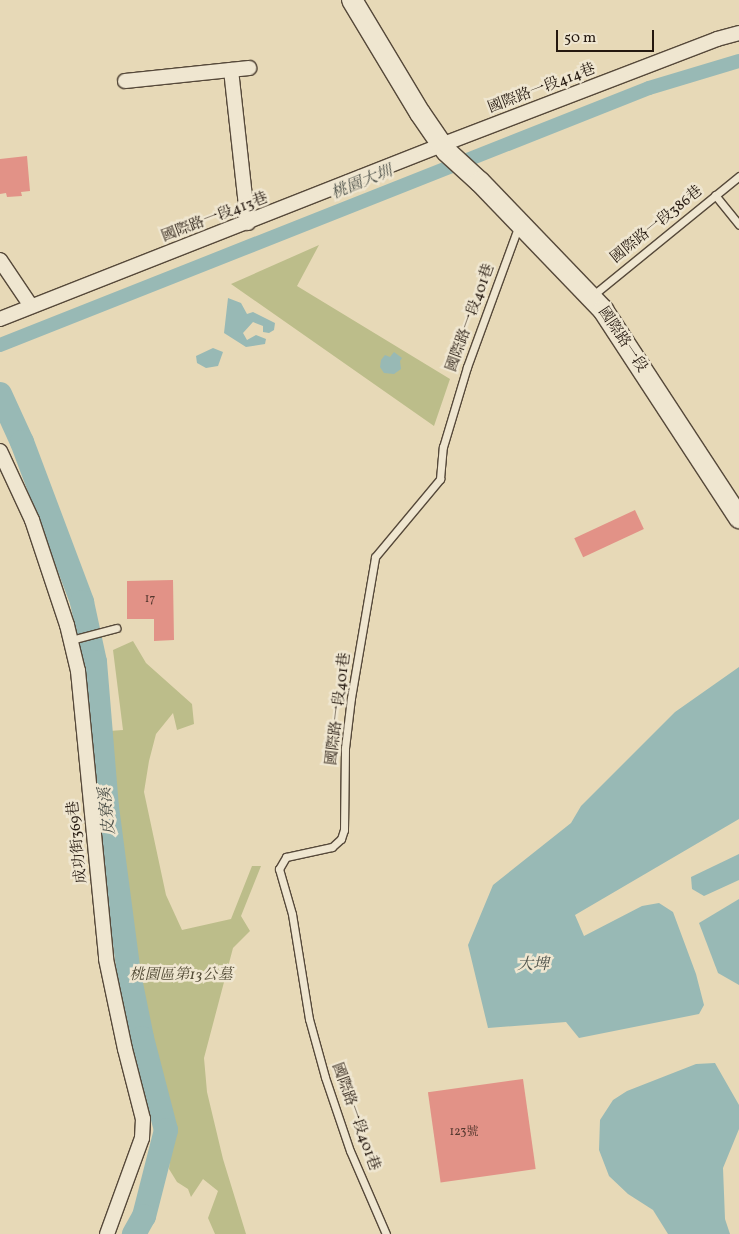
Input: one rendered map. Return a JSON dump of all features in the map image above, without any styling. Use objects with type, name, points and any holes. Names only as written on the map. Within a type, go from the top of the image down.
[{"type":"street","points":[[352,0],[444,148]]},
{"type":"street","name":"國際路一段414巷","points":[[444,148],[716,39],[739,33]]},
{"type":"street","points":[[125,81],[250,68]]},
{"type":"street","points":[[231,70],[248,222]]},
{"type":"street","name":"國際路一段","points":[[444,148],[592,296],[687,436],[739,518]]},
{"type":"street","name":"國際路一段413巷","points":[[2,321],[31,306],[444,148]]},
{"type":"street","points":[[0,260],[31,306]]},
{"type":"street","name":"成功街369巷","points":[[0,451],[32,520],[71,640],[78,672],[106,959],[125,1049],[143,1119],[142,1138],[107,1234]]},
{"type":"lane","name":"國際路一段386巷","points":[[592,296],[739,176]]},
{"type":"lane","points":[[715,195],[739,224]]},
{"type":"lane","name":"國際路一段401巷","points":[[386,1234],[350,1150],[325,1077],[309,1019],[292,914],[279,869],[286,856],[332,847],[342,839],[344,830],[345,748],[351,698],[375,557],[440,479],[443,447],[467,367],[520,223]]},
{"type":"lane","points":[[71,640],[116,628]]},
{"type":"green space","points":[[319,245],[297,286],[450,379],[434,426],[231,284]]},
{"type":"green space","name":"桃園區第13公墓","points":[[133,641],[146,663],[192,704],[194,724],[177,730],[173,713],[156,734],[144,792],[166,895],[182,930],[231,919],[252,866],[261,866],[241,916],[250,931],[233,948],[204,1058],[207,1092],[223,1159],[246,1234],[215,1234],[208,1218],[218,1191],[203,1179],[191,1197],[188,1189],[177,1182],[169,1169],[173,1127],[134,971],[110,758],[109,731],[123,730],[113,650]]},
{"type":"water","points":[[228,298],[241,303],[247,314],[253,312],[275,323],[274,330],[269,333],[263,332],[263,326],[253,322],[243,333],[247,340],[256,335],[266,339],[265,344],[246,347],[224,333]]},
{"type":"water","points":[[213,348],[223,352],[218,366],[206,368],[197,363],[196,356]]},
{"type":"water","points":[[394,352],[402,358],[400,361],[401,369],[394,374],[384,373],[380,367],[381,360],[385,355],[390,357]]},
{"type":"water","name":"大埤","points":[[739,667],[739,819],[575,915],[584,936],[642,906],[659,903],[673,912],[696,974],[704,1005],[699,1014],[579,1038],[566,1022],[488,1028],[468,945],[493,885],[571,823],[581,806],[675,712]]},
{"type":"water","points":[[739,854],[739,880],[704,896],[692,889],[691,877]]},
{"type":"water","points":[[739,899],[739,985],[718,973],[699,923]]},
{"type":"water","points":[[715,1063],[739,1105],[739,1129],[723,1168],[725,1219],[730,1234],[668,1234],[653,1210],[628,1194],[609,1176],[599,1150],[600,1120],[613,1100],[627,1091],[696,1064]]},
{"type":"building","points":[[27,156],[30,191],[21,192],[22,196],[7,197],[6,193],[0,194],[0,159]]},
{"type":"building","points":[[635,510],[644,529],[583,557],[574,538]]},
{"type":"building","points":[[173,580],[174,640],[154,641],[154,619],[127,619],[127,581]]},
{"type":"building","points":[[523,1079],[536,1169],[441,1182],[428,1092]]},
{"type":"waterway","name":"桃園大圳","points":[[0,345],[649,88],[739,61]]},
{"type":"waterway","name":"皮寮溪","points":[[0,394],[22,442],[82,602],[95,662],[107,807],[129,974],[142,1038],[166,1130],[144,1216],[134,1234]]}]
